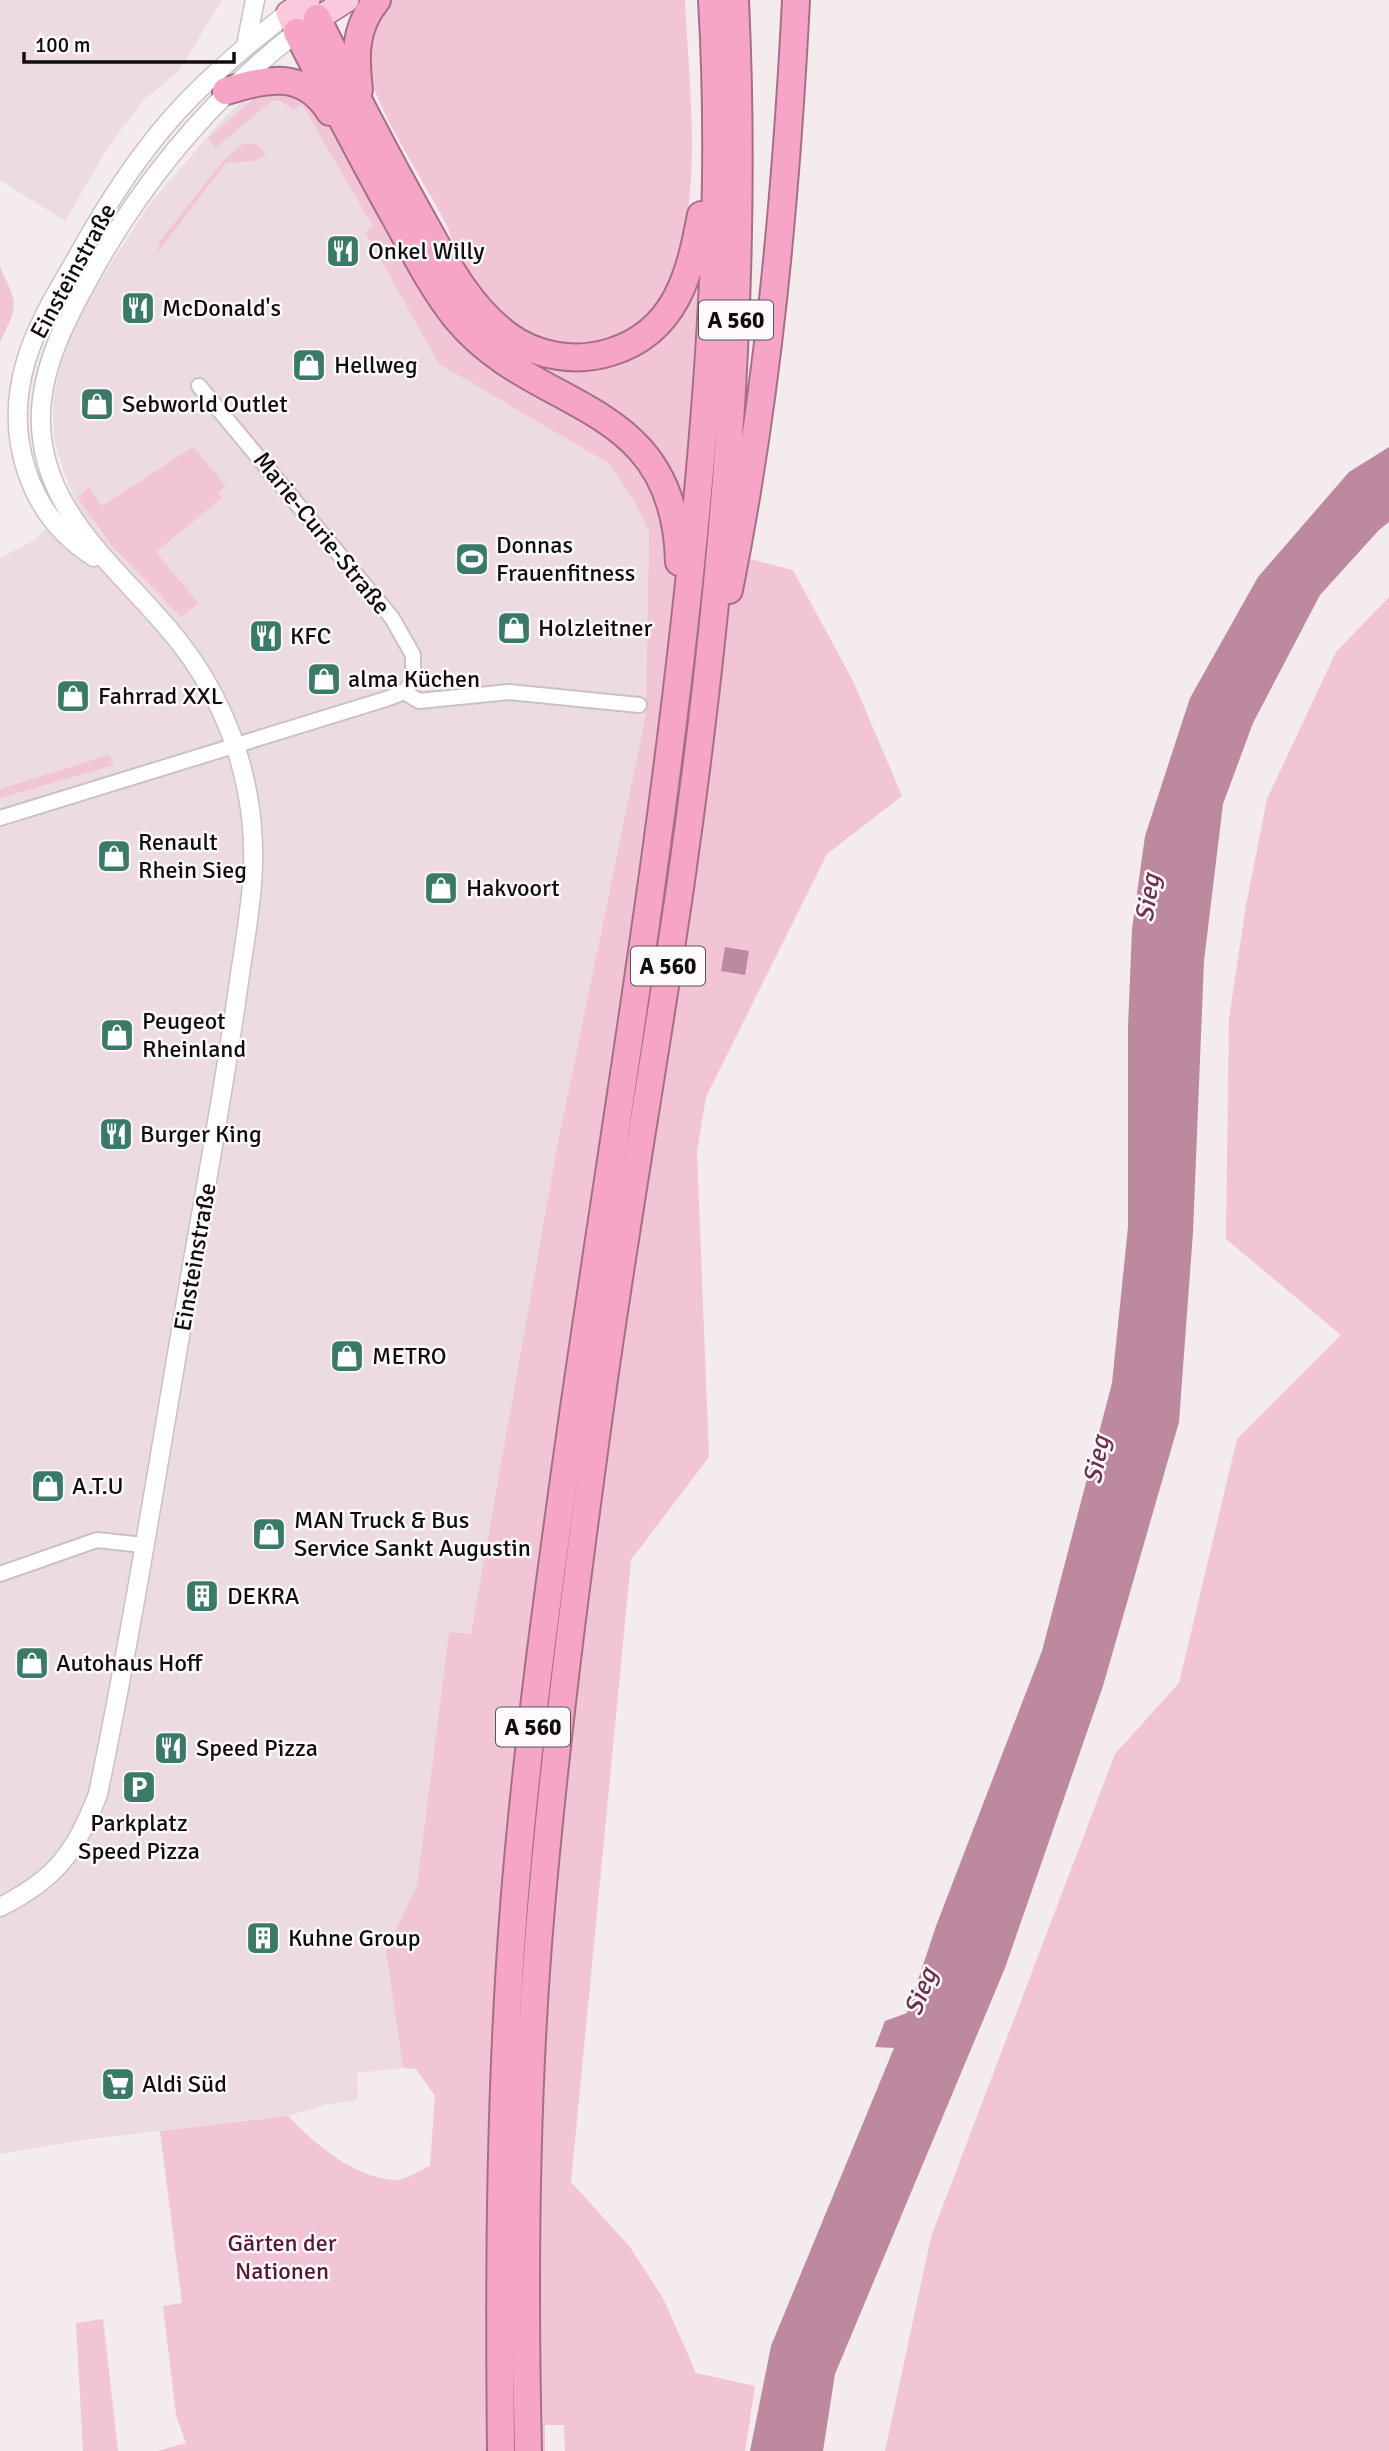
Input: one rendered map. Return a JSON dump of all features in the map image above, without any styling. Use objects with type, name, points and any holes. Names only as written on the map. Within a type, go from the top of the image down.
[{"type":"highway","points":[[360,103],[357,43],[366,13],[377,0]]},
{"type":"highway","name":"A 560","points":[[501,2451],[499,2225],[514,1907],[552,1571],[661,827],[682,658],[701,466],[713,298],[715,140],[712,0]]},
{"type":"highway","name":"A 560","points":[[528,2451],[524,2302],[528,2122],[538,1948],[552,1783],[599,1412],[680,885],[714,599],[738,303],[740,102],[735,0]]},
{"type":"highway","points":[[696,756],[746,506],[769,349],[793,90],[796,0]]},
{"type":"highway","points":[[304,12],[360,103],[443,257],[476,305],[506,334],[524,346],[571,358],[596,357],[620,350],[654,327],[673,305],[686,282],[693,259],[715,140]]},
{"type":"highway","points":[[304,12],[362,158]]},
{"type":"highway","points":[[226,91],[276,79],[298,84],[325,104],[362,158],[434,284],[467,330],[495,355],[583,404],[621,429],[650,462],[662,484],[676,529],[682,658]]},
{"type":"main road","points":[[304,12],[347,0]]},
{"type":"street","points":[[246,45],[255,0]]},
{"type":"street","name":"Einsteinstraße","points":[[0,1907],[29,1892],[55,1872],[83,1834],[98,1794],[112,1730],[218,1129],[254,891],[256,860],[252,818],[235,747],[216,701],[189,655],[157,615],[106,564],[56,526],[31,485],[18,431],[19,394],[26,359],[65,277],[128,174],[176,113],[246,45],[304,12]]},
{"type":"street","name":"Einsteinstraße","points":[[106,564],[70,514],[53,479],[41,430],[44,381],[58,339],[117,230],[164,162],[226,91],[304,12]]},
{"type":"street","name":"Marie-Curie-Straße","points":[[199,386],[392,618],[406,642],[415,666],[414,681],[404,692]]},
{"type":"street","points":[[0,818],[235,747],[404,692],[419,701],[509,692],[639,705]]},
{"type":"street","points":[[0,1574],[97,1540],[143,1545]]},
{"type":"shaded area","points":[[0,0],[222,0],[178,72],[144,99],[108,147],[65,221],[0,180]]},
{"type":"shaded area","points":[[281,101],[293,109],[301,104],[311,116],[373,228],[365,232],[439,364],[608,463],[633,499],[649,532],[646,713],[557,1147],[471,1635],[449,1632],[417,1885],[386,1951],[403,2068],[357,2073],[358,2098],[354,2101],[327,2104],[288,2116],[82,2140],[0,2154],[0,558],[35,540],[75,499],[54,437],[53,402],[62,355],[94,290],[149,205],[222,120],[241,102]]},
{"type":"green space","points":[[392,0],[685,0],[692,130],[686,227],[670,282],[657,303],[640,322],[619,336],[594,345],[569,347],[522,331],[502,316],[484,297],[468,276],[448,228],[387,118],[372,83],[368,66],[368,44],[375,23]]},
{"type":"green space","name":"Gärten der Nationen","points":[[292,90],[327,116],[428,293],[595,420],[641,464],[670,538],[793,570],[853,681],[902,796],[827,854],[706,1097],[697,1152],[709,1457],[631,1560],[571,2182],[630,2247],[664,2300],[696,2373],[755,2386],[745,2451],[565,2451],[564,2425],[545,2425],[545,2451],[157,2451],[186,2443],[176,2415],[163,2306],[182,2303],[160,2131],[288,2116],[336,2158],[365,2173],[399,2180],[430,2166],[435,2096],[416,2069],[403,2068],[386,1951],[417,1885],[449,1632],[471,1634],[557,1147],[646,713],[649,532],[633,499],[608,463],[439,364],[365,232],[373,227],[302,104],[293,110],[281,101],[272,101],[215,148],[208,138],[257,96]]},
{"type":"green space","points":[[244,143],[258,145],[266,155],[255,161],[226,163],[157,253],[160,241],[222,162]]},
{"type":"green space","points":[[0,267],[14,304],[11,319],[0,342]]},
{"type":"green space","points":[[699,274],[683,505],[671,484],[511,356],[593,365]]},
{"type":"green space","points":[[193,447],[226,486],[218,493],[222,498],[156,552],[198,603],[181,617],[112,546],[78,498],[89,487],[102,506]]},
{"type":"green space","points":[[1389,597],[1389,2451],[885,2451],[931,2237],[1115,1754],[1179,1683],[1237,1439],[1341,1335],[1226,1239],[1229,1018],[1246,905],[1267,799],[1336,652]]},
{"type":"green space","points":[[109,755],[114,765],[0,798],[0,789]]},
{"type":"green space","points":[[103,2319],[118,2451],[83,2451],[76,2323]]},
{"type":"water","name":"Sieg","points":[[1389,447],[1389,522],[1320,595],[1253,723],[1223,804],[1204,961],[1193,1232],[1179,1422],[1103,1686],[1005,1968],[835,2374],[823,2451],[750,2451],[771,2346],[894,2048],[875,2047],[885,2021],[907,2013],[936,1926],[1042,1651],[1112,1383],[1128,1227],[1128,1027],[1132,929],[1145,836],[1190,698],[1258,577],[1349,472]]},
{"type":"water","points":[[725,947],[749,951],[745,975],[721,971]]},
{"type":"place","name":"Onkel Willy","points":[[343,251]]},
{"type":"place","name":"McDonald's","points":[[138,308]]},
{"type":"place","name":"Hellweg","points":[[309,365]]},
{"type":"place","name":"Sebworld Outlet","points":[[97,404]]},
{"type":"place","name":"Donnas Frauenfitness","points":[[472,559]]},
{"type":"place","name":"Holzleitner","points":[[514,628]]},
{"type":"place","name":"KFC","points":[[266,636]]},
{"type":"place","name":"alma Küchen","points":[[324,679]]},
{"type":"place","name":"Fahrrad XXL","points":[[73,696]]},
{"type":"place","name":"Renault Rhein Sieg","points":[[114,856]]},
{"type":"place","name":"Hakvoort","points":[[441,888]]},
{"type":"place","name":"Peugeot Rheinland","points":[[117,1035]]},
{"type":"place","name":"Burger King","points":[[116,1134]]},
{"type":"place","name":"METRO","points":[[347,1356]]},
{"type":"place","name":"A.T.U","points":[[48,1486]]},
{"type":"place","name":"MAN Truck & Bus Service Sankt Augustin","points":[[269,1534]]},
{"type":"place","name":"DEKRA","points":[[202,1596]]},
{"type":"place","name":"Autohaus Hoff","points":[[32,1663]]},
{"type":"place","name":"Speed Pizza","points":[[171,1748]]},
{"type":"place","name":"Parkplatz Speed Pizza","points":[[139,1787]]},
{"type":"place","name":"Kuhne Group","points":[[263,1938]]},
{"type":"place","name":"Aldi Süd","points":[[118,2084]]}]
